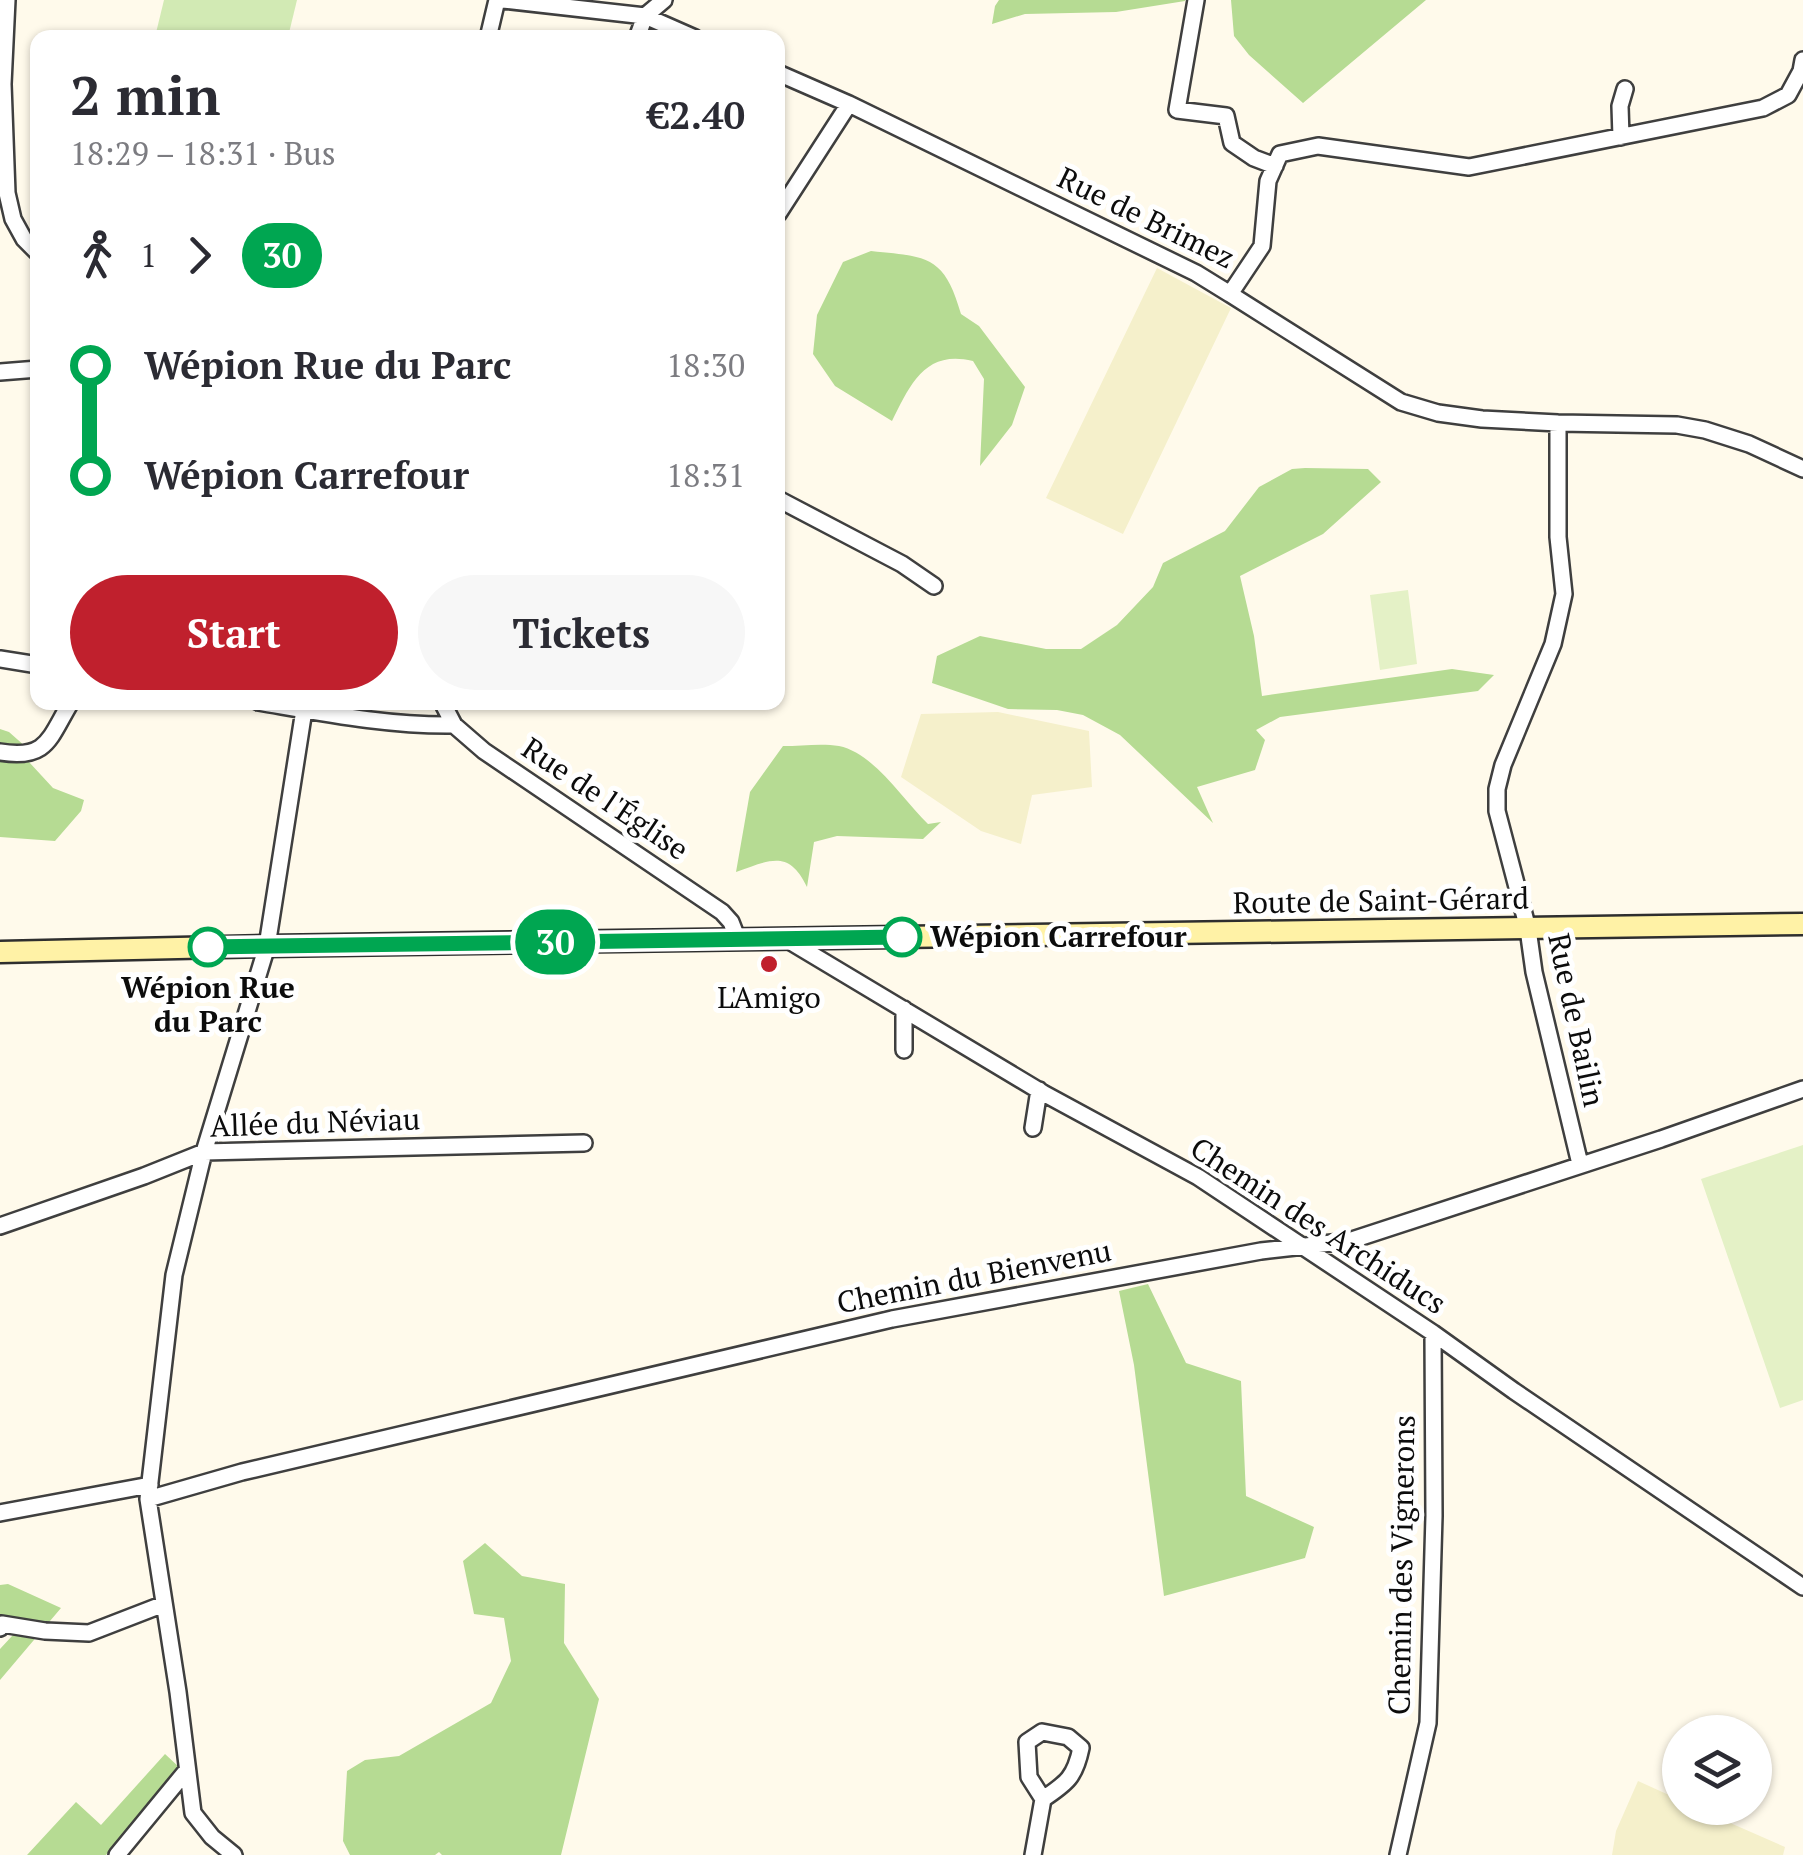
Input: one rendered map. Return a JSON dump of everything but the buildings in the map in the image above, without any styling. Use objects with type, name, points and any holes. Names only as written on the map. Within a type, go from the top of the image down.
[{"type":"main road","name":"Route de Saint-Gérard","points":[[0,952],[1803,924]]},
{"type":"street","points":[[7,0],[2,92],[7,192],[18,229],[30,246]]},
{"type":"street","points":[[491,30],[500,0],[645,16],[677,30]]},
{"type":"street","points":[[640,30],[645,16],[664,0]]},
{"type":"street","points":[[1196,0],[1177,110],[1226,116],[1232,144],[1275,166],[1280,154],[1318,146],[1469,167],[1621,137],[1763,108],[1788,95],[1803,60]]},
{"type":"street","name":"Rue de Brimez","points":[[785,76],[1196,273],[1230,294],[1262,246],[1268,181],[1275,166]]},
{"type":"street","points":[[1621,137],[1620,106],[1625,89]]},
{"type":"street","points":[[785,203],[849,104]]},
{"type":"street","points":[[1230,294],[1401,402],[1438,413],[1482,419],[1676,425],[1748,444],[1803,469]]},
{"type":"street","points":[[0,372],[30,370]]},
{"type":"street","name":"Rue de Bailin","points":[[1558,423],[1558,538],[1564,594],[1553,644],[1503,765],[1497,789],[1501,828],[1528,928],[1534,972],[1580,1164]]},
{"type":"street","points":[[785,502],[902,564],[934,586]]},
{"type":"street","points":[[0,658],[30,664]]},
{"type":"street","points":[[0,752],[18,755],[44,748],[66,710]]},
{"type":"street","points":[[234,1855],[212,1837],[193,1813],[149,1492],[174,1275],[204,1152],[267,946],[304,710],[421,726],[454,725]]},
{"type":"street","name":"Rue de l'Église","points":[[446,710],[454,725],[484,751],[711,904],[731,922],[738,940]]},
{"type":"street","name":"Chemin des Archiducs","points":[[786,939],[1039,1090],[1198,1177],[1803,1587]]},
{"type":"street","points":[[904,1009],[904,1050]]},
{"type":"street","name":"Chemin du Bienvenu","points":[[0,1513],[149,1492],[242,1472],[892,1319],[1261,1251],[1349,1242],[1803,1089]]},
{"type":"street","points":[[1033,1128],[1039,1090]]},
{"type":"street","name":"Allée du Néviau","points":[[0,1226],[204,1152],[584,1142]]},
{"type":"street","name":"Chemin des Vignerons","points":[[1398,1855],[1428,1723],[1434,1516],[1433,1333]]},
{"type":"street","points":[[0,1628],[2,1624],[88,1633],[164,1604]]},
{"type":"street","points":[[1033,1855],[1043,1799],[1030,1777],[1027,1742],[1042,1732],[1068,1737],[1081,1748],[1077,1767],[1066,1784],[1043,1799]]},
{"type":"street","points":[[117,1855],[187,1770]]},
{"type":"shaded area","points":[[1157,268],[1231,308],[1123,534],[1046,498]]},
{"type":"shaded area","points":[[998,712],[1089,731],[1092,787],[1032,795],[1021,844],[981,831],[901,777],[921,714]]},
{"type":"shaded area","points":[[1638,1781],[1662,1792],[1662,1825],[1735,1825],[1785,1847],[1783,1855],[1612,1855],[1616,1831]]},
{"type":"green space","points":[[164,0],[297,0],[290,30],[157,30]]},
{"type":"green space","points":[[999,0],[1185,1],[1116,12],[1025,14],[992,24]]},
{"type":"green space","points":[[1231,0],[1426,0],[1303,103],[1249,55],[1234,36]]},
{"type":"green space","points":[[871,251],[919,258],[940,269],[955,294],[961,314],[979,326],[1025,387],[1012,425],[980,466],[984,379],[973,361],[943,360],[931,365],[913,383],[892,421],[835,386],[813,354],[817,315],[843,262]]},
{"type":"green space","points":[[1292,469],[1368,469],[1381,482],[1323,534],[1240,576],[1262,696],[1452,669],[1494,675],[1478,691],[1280,717],[1256,730],[1265,740],[1255,770],[1197,787],[1213,823],[1120,735],[1083,715],[1008,709],[932,683],[937,656],[980,636],[1046,649],[1081,649],[1117,625],[1153,587],[1163,563],[1225,531],[1259,487]]},
{"type":"green space","points":[[1408,590],[1417,664],[1380,670],[1370,595]]},
{"type":"green space","points":[[0,729],[26,747],[29,762],[53,788],[84,800],[81,811],[55,841],[0,837]]},
{"type":"green space","points":[[832,745],[852,750],[876,767],[928,824],[941,822],[923,839],[837,836],[814,842],[807,887],[786,862],[769,861],[736,872],[750,792],[783,746]]},
{"type":"green space","points":[[1803,1145],[1803,1400],[1780,1408],[1701,1179]]},
{"type":"green space","points":[[1148,1284],[1186,1363],[1241,1381],[1246,1496],[1314,1527],[1305,1558],[1164,1596],[1134,1365],[1119,1291]]},
{"type":"green space","points":[[485,1543],[522,1576],[565,1584],[564,1643],[599,1699],[561,1855],[350,1855],[343,1841],[347,1771],[365,1760],[399,1756],[491,1703],[511,1661],[504,1618],[474,1614],[463,1561]]},
{"type":"green space","points":[[8,1584],[61,1608],[0,1680],[0,1649],[25,1622],[0,1617],[0,1585]]},
{"type":"green space","points":[[165,1754],[180,1768],[106,1855],[27,1855],[76,1802],[101,1825]]},
{"type":"bus line","name":"30","points":[[208,947],[902,937]]},
{"type":"place","name":"Wépion Carrefour","points":[[902,937]]},
{"type":"place","name":"Wépion Rue du Parc","points":[[208,947]]},
{"type":"place","name":"L'Amigo","points":[[769,964]]}]
